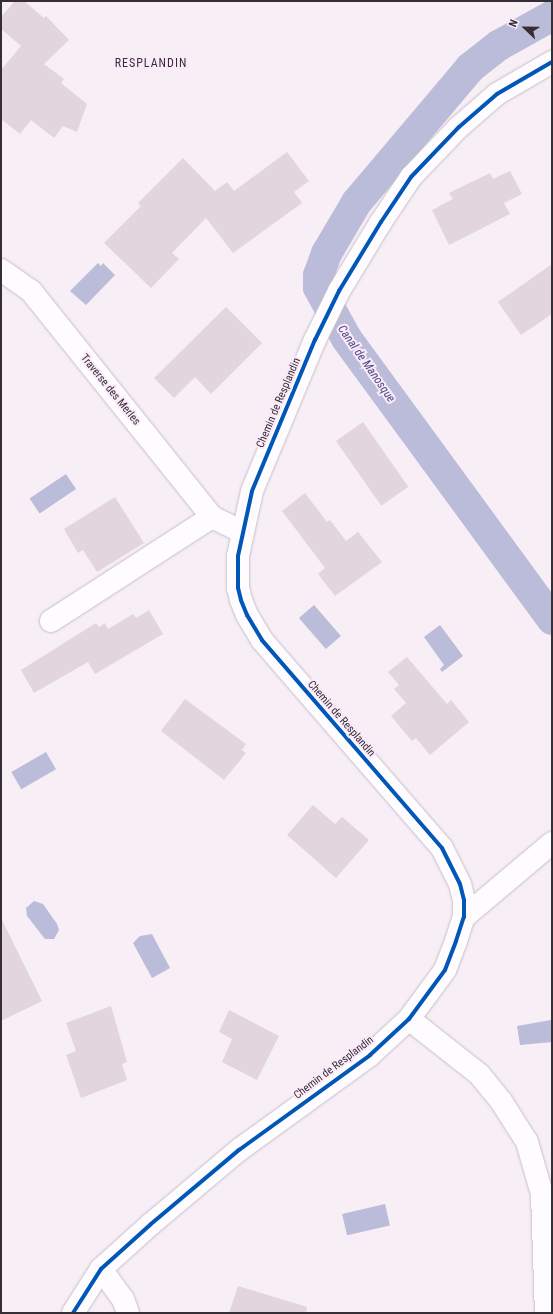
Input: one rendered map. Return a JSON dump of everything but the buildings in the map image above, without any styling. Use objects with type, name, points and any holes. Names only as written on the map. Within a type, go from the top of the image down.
[{"type":"street","name":"Chemin de Resplandin","points":[[73,1313],[101,1269],[151,1224],[239,1150],[370,1055],[409,1019],[445,970],[464,917],[464,900],[460,884],[442,848],[327,717],[255,629],[238,588],[238,556],[241,532],[252,491],[321,328],[339,291],[411,177],[459,127],[497,94],[552,62]]},
{"type":"street","name":"Traverse des Merles","points":[[1,270],[31,291],[212,517],[241,532]]},
{"type":"street","points":[[51,621],[212,517]]},
{"type":"street","points":[[464,917],[552,843]]},
{"type":"street","points":[[409,1019],[479,1074],[501,1101],[527,1142],[542,1194],[546,1313]]},
{"type":"street","points":[[101,1269],[123,1299],[128,1313]]},
{"type":"water","points":[[98,263],[101,266],[103,263],[115,275],[86,305],[70,291]]},
{"type":"water","points":[[66,474],[76,489],[40,514],[30,499]]},
{"type":"water","points":[[314,605],[341,636],[326,649],[299,618]]},
{"type":"water","points":[[440,625],[463,656],[442,672],[440,669],[444,665],[424,637]]},
{"type":"water","points":[[46,752],[56,769],[21,789],[11,772]]},
{"type":"water","points":[[34,901],[43,904],[57,924],[59,930],[54,939],[45,939],[27,916],[26,908]]},
{"type":"water","points":[[152,934],[170,968],[152,978],[133,943],[140,936]]},
{"type":"water","points":[[551,1020],[552,1042],[520,1045],[517,1026]]},
{"type":"water","points":[[385,1204],[390,1225],[347,1235],[342,1214]]},
{"type":"waterway","name":"Canal de Manosque","points":[[552,15],[498,45],[470,67],[356,202],[326,253],[318,275],[318,287],[346,338],[552,619]]},
{"type":"cycle path","points":[[73,1313],[101,1269],[151,1224],[239,1150],[370,1055],[409,1019],[445,970],[464,917],[464,900],[460,884],[442,848],[262,640],[247,615],[241,600],[238,588],[238,556],[252,491],[315,340],[339,291],[381,222],[411,177],[459,127],[497,94],[552,62]]},
{"type":"district","name":"RESPLANDIN","points":[[151,64]]}]
